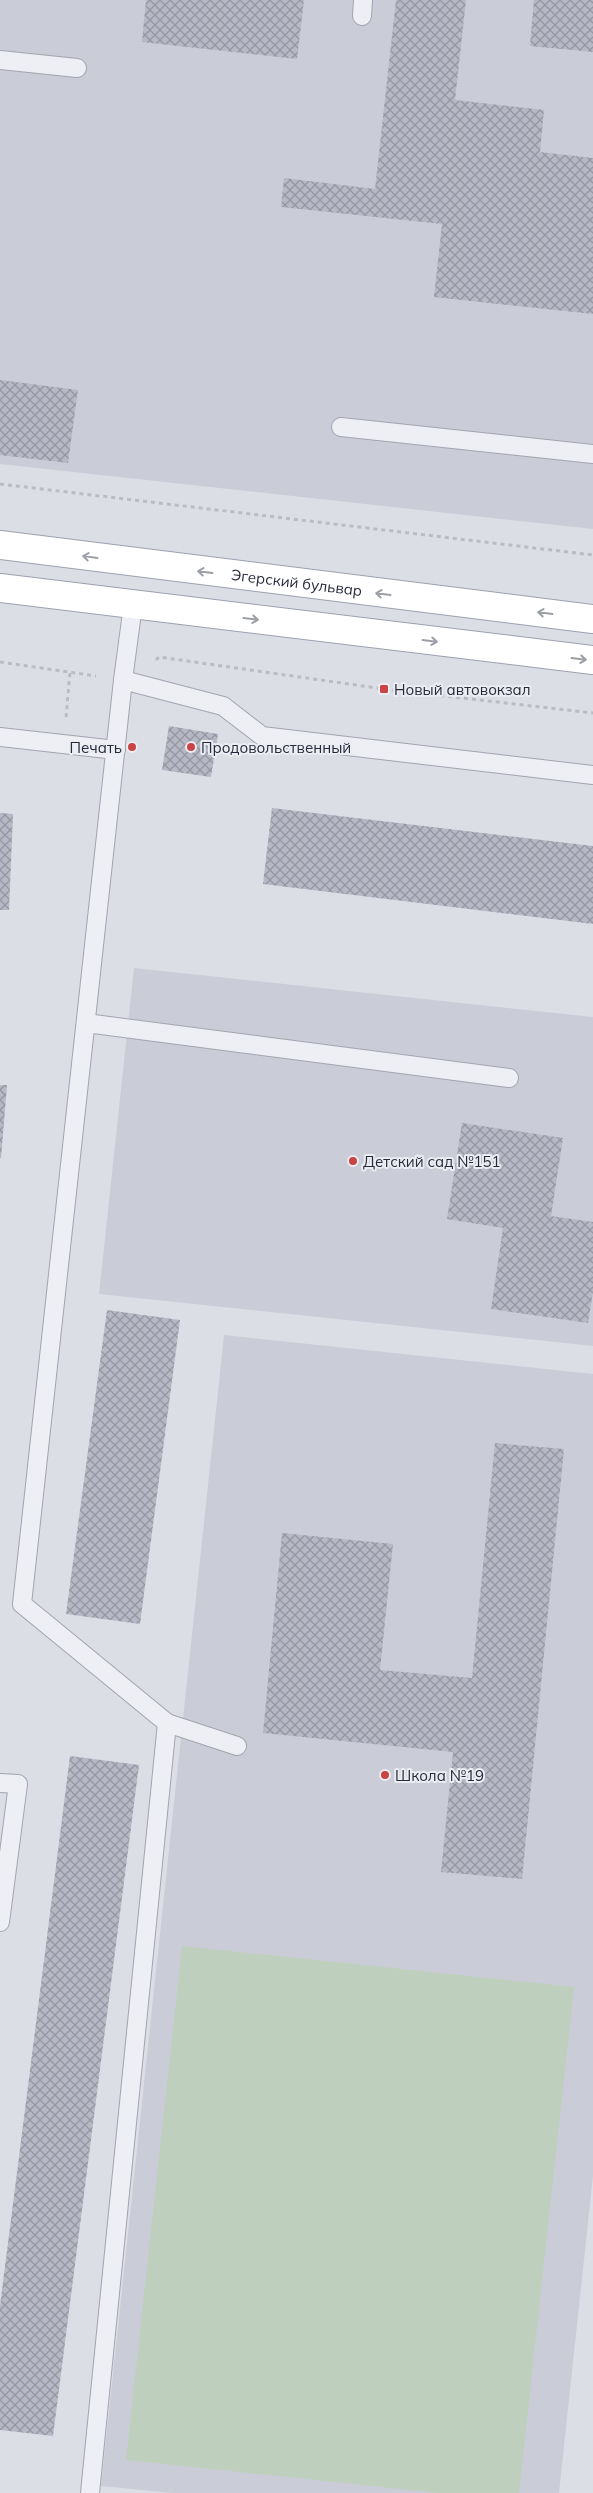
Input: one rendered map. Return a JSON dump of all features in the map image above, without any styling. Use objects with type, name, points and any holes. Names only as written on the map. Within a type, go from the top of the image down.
[{"type":"main road","name":"Эгерский бульвар","points":[[0,545],[138,564],[593,619]]},
{"type":"main road","points":[[133,604],[138,564]]},
{"type":"main road","points":[[0,588],[593,660]]},
{"type":"lane","points":[[0,60],[77,68]]},
{"type":"lane","points":[[341,427],[593,454]]},
{"type":"lane","points":[[133,604],[123,680],[22,1604],[166,1723],[237,1746]]},
{"type":"lane","points":[[123,680],[223,706],[262,736],[593,775]]},
{"type":"lane","points":[[0,737],[116,750]]},
{"type":"lane","points":[[86,1023],[509,1078]]},
{"type":"lane","points":[[90,2493],[166,1723]]},
{"type":"lane","points":[[0,1783],[18,1784],[0,1922]]},
{"type":"path","points":[[0,484],[593,555]]},
{"type":"path","points":[[152,663],[159,657],[384,689],[593,713]]},
{"type":"path","points":[[0,662],[104,677]]},
{"type":"path","points":[[63,744],[70,672]]},
{"type":"shaded area","points":[[0,0],[593,0],[593,529],[0,464]]},
{"type":"shaded area","name":"Детский сад №151","points":[[134,968],[593,1017],[593,1346],[99,1294]]},
{"type":"shaded area","name":"Школа №19","points":[[224,1335],[593,1374],[593,2176],[559,2493],[172,2493],[101,2486]]},
{"type":"green space","points":[[182,1946],[574,1987],[519,2493],[438,2493],[126,2460]]},
{"type":"building","points":[[146,0],[304,0],[297,59],[142,42]]},
{"type":"building","points":[[396,0],[466,0],[455,100],[544,110],[540,152],[593,158],[593,314],[434,297],[442,224],[281,207],[284,178],[375,189]]},
{"type":"building","points":[[534,0],[593,0],[593,52],[530,46]]},
{"type":"building","points":[[0,380],[78,390],[68,463],[0,455]]},
{"type":"building","points":[[169,726],[218,734],[211,777],[162,770]]},
{"type":"building","points":[[272,808],[593,846],[593,924],[263,884]]},
{"type":"building","points":[[0,813],[13,814],[9,910],[0,910]]},
{"type":"building","points":[[0,1085],[7,1085],[1,1158],[0,1158]]},
{"type":"building","points":[[462,1123],[563,1138],[551,1216],[593,1222],[593,1292],[588,1323],[491,1309],[503,1228],[447,1219]]},
{"type":"building","points":[[107,1310],[180,1320],[140,1624],[66,1614]]},
{"type":"building","points":[[495,1443],[564,1449],[522,1879],[441,1872],[453,1752],[263,1733],[282,1533],[393,1544],[380,1670],[472,1678]]},
{"type":"building","points":[[70,1756],[139,1765],[53,2436],[0,2430],[0,2306]]},
{"type":"place","name":"Новый автовокзал","points":[[384,689]]},
{"type":"place","name":"Печать","points":[[132,747]]},
{"type":"place","name":"Продовольственный","points":[[191,747]]},
{"type":"place","name":"Детский сад №151","points":[[353,1161]]},
{"type":"place","name":"Школа №19","points":[[385,1775]]}]
